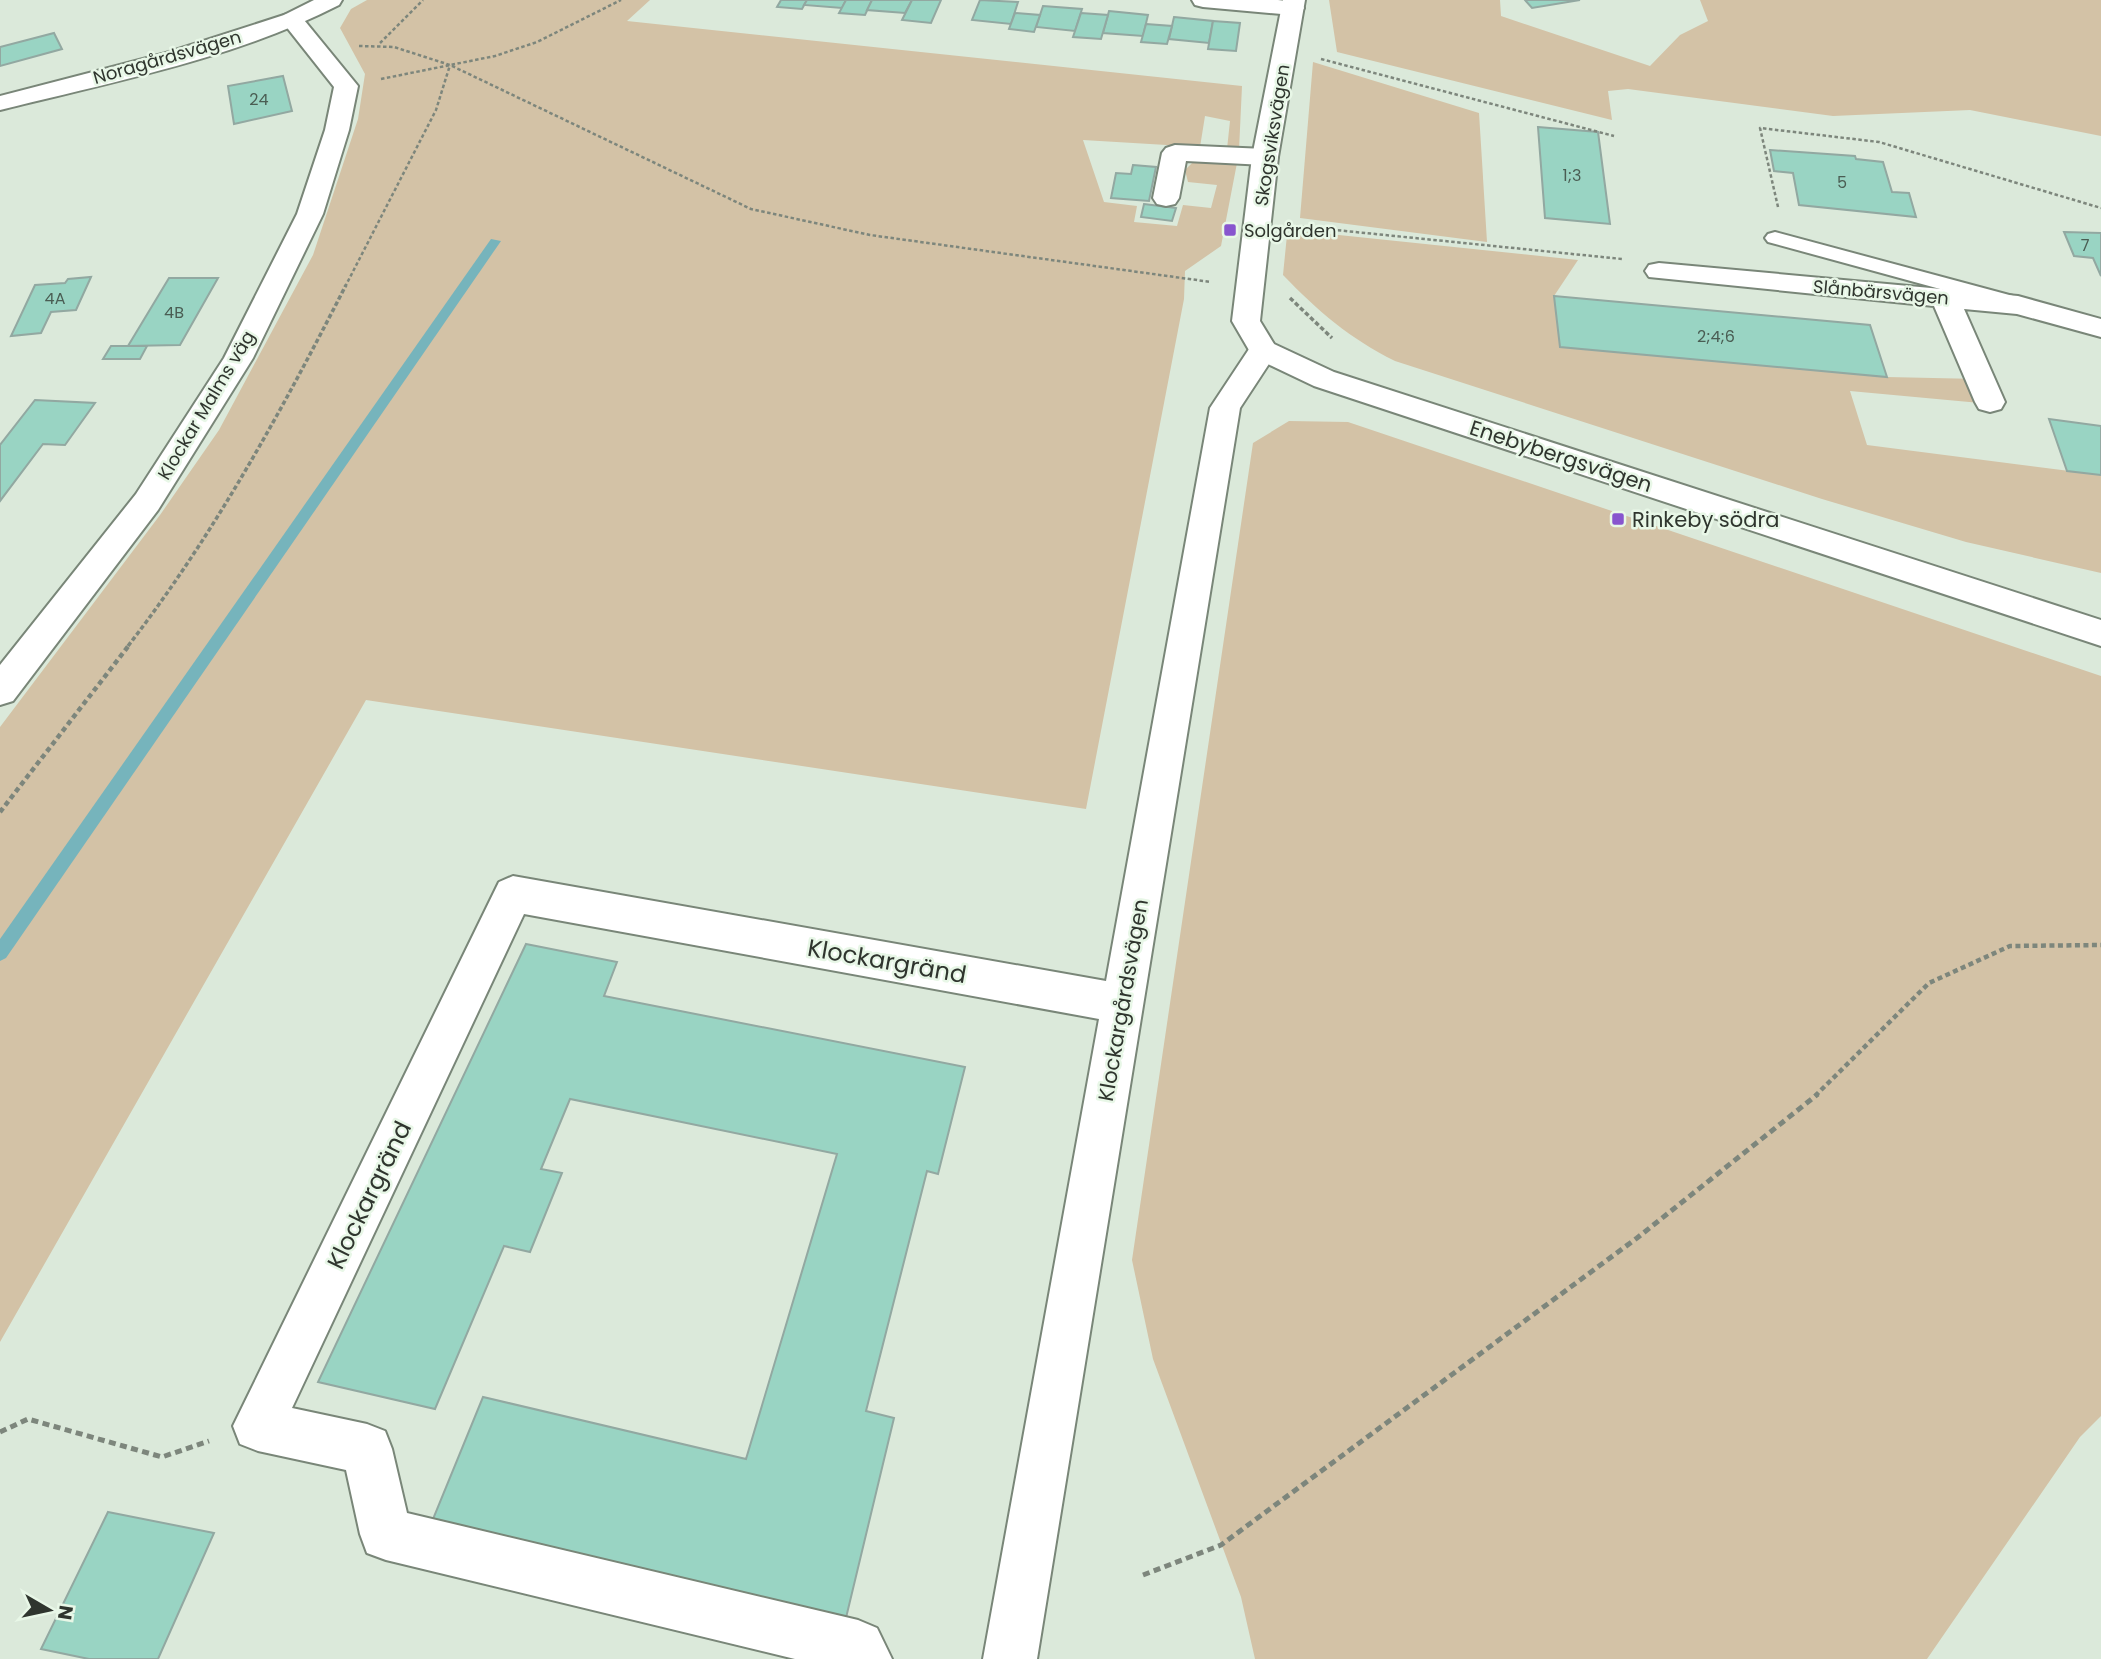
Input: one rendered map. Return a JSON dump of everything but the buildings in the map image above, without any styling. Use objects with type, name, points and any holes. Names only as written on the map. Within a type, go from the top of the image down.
[{"type":"street","name":"Noragårdsvägen","points":[[0,103],[174,58],[292,20],[331,0]]},
{"type":"street","points":[[1203,0],[1294,4]]},
{"type":"street","name":"Skogsviksvägen","points":[[1263,350],[1246,321],[1265,157],[1294,4]]},
{"type":"street","points":[[292,20],[346,86]]},
{"type":"street","name":"Klockar Malms väg","points":[[0,691],[147,502],[238,358],[310,214],[337,130],[346,86]]},
{"type":"street","points":[[1166,198],[1175,153],[1265,157]]},
{"type":"street","name":"Slånbärsvägen","points":[[1659,271],[2018,305],[2101,328]]},
{"type":"street","points":[[1945,298],[1990,402]]},
{"type":"street","name":"Enebybergsvägen","points":[[1263,350],[1324,379],[2101,633]]},
{"type":"street","name":"Klockargårdsvägen","points":[[1010,1659],[1225,408],[1263,350]]},
{"type":"street","name":"Klockargränd","points":[[258,1426],[513,894],[1123,1004]]},
{"type":"street","points":[[258,1426],[367,1449],[386,1534],[858,1647],[865,1659]]},
{"type":"lane","points":[[1780,239],[2018,305]]},
{"type":"path","points":[[380,43],[423,0]]},
{"type":"path","points":[[346,86],[450,65],[537,42],[621,0]]},
{"type":"path","points":[[1320,58],[1614,136]]},
{"type":"path","points":[[0,812],[155,613],[240,480],[310,355],[436,110],[450,65]]},
{"type":"path","points":[[1780,239],[1760,128],[1879,142],[2101,208]]},
{"type":"path","points":[[1258,222],[1620,259],[1659,271]]},
{"type":"path","points":[[1143,1575],[1222,1545],[1637,1238],[1828,1086],[1929,983],[2010,946],[2101,946]]},
{"type":"path","points":[[0,1432],[28,1419],[162,1457],[258,1426]]},
{"type":"shaded area","points":[[367,0],[650,0],[627,21],[1242,86],[1239,150],[1227,149],[1230,121],[1205,116],[1200,147],[1083,140],[1104,202],[1137,206],[1134,222],[1177,226],[1183,205],[1211,208],[1217,185],[1188,182],[1185,170],[1194,161],[1237,163],[1221,246],[1185,271],[1184,299],[1086,809],[366,700],[0,1342],[0,727],[160,515],[219,430],[313,255],[358,119],[365,74],[340,28],[351,9]]},
{"type":"shaded area","points":[[1329,0],[1500,0],[1501,16],[1650,66],[1680,35],[1708,21],[1700,0],[2101,0],[2101,136],[1970,110],[1833,116],[1628,89],[1608,91],[1612,120],[1337,52]]},
{"type":"shaded area","points":[[1313,62],[1479,113],[1487,242],[1300,218]]},
{"type":"shaded area","points":[[1310,232],[1578,260],[1554,296],[1560,347],[1887,377],[1979,379],[1980,403],[1850,391],[1867,445],[2101,475],[2101,573],[1966,542],[1822,499],[1395,361],[1335,323],[1283,275],[1287,235]]},
{"type":"shaded area","points":[[1289,421],[1348,422],[2101,676],[2101,1416],[2080,1437],[1927,1659],[1255,1659],[1241,1597],[1153,1359],[1132,1260],[1253,443]]},
{"type":"waterway","points":[[0,953],[495,241]]},
{"type":"place","name":"Solgården","points":[[1230,230]]},
{"type":"place","name":"Rinkeby södra","points":[[1618,519]]}]
